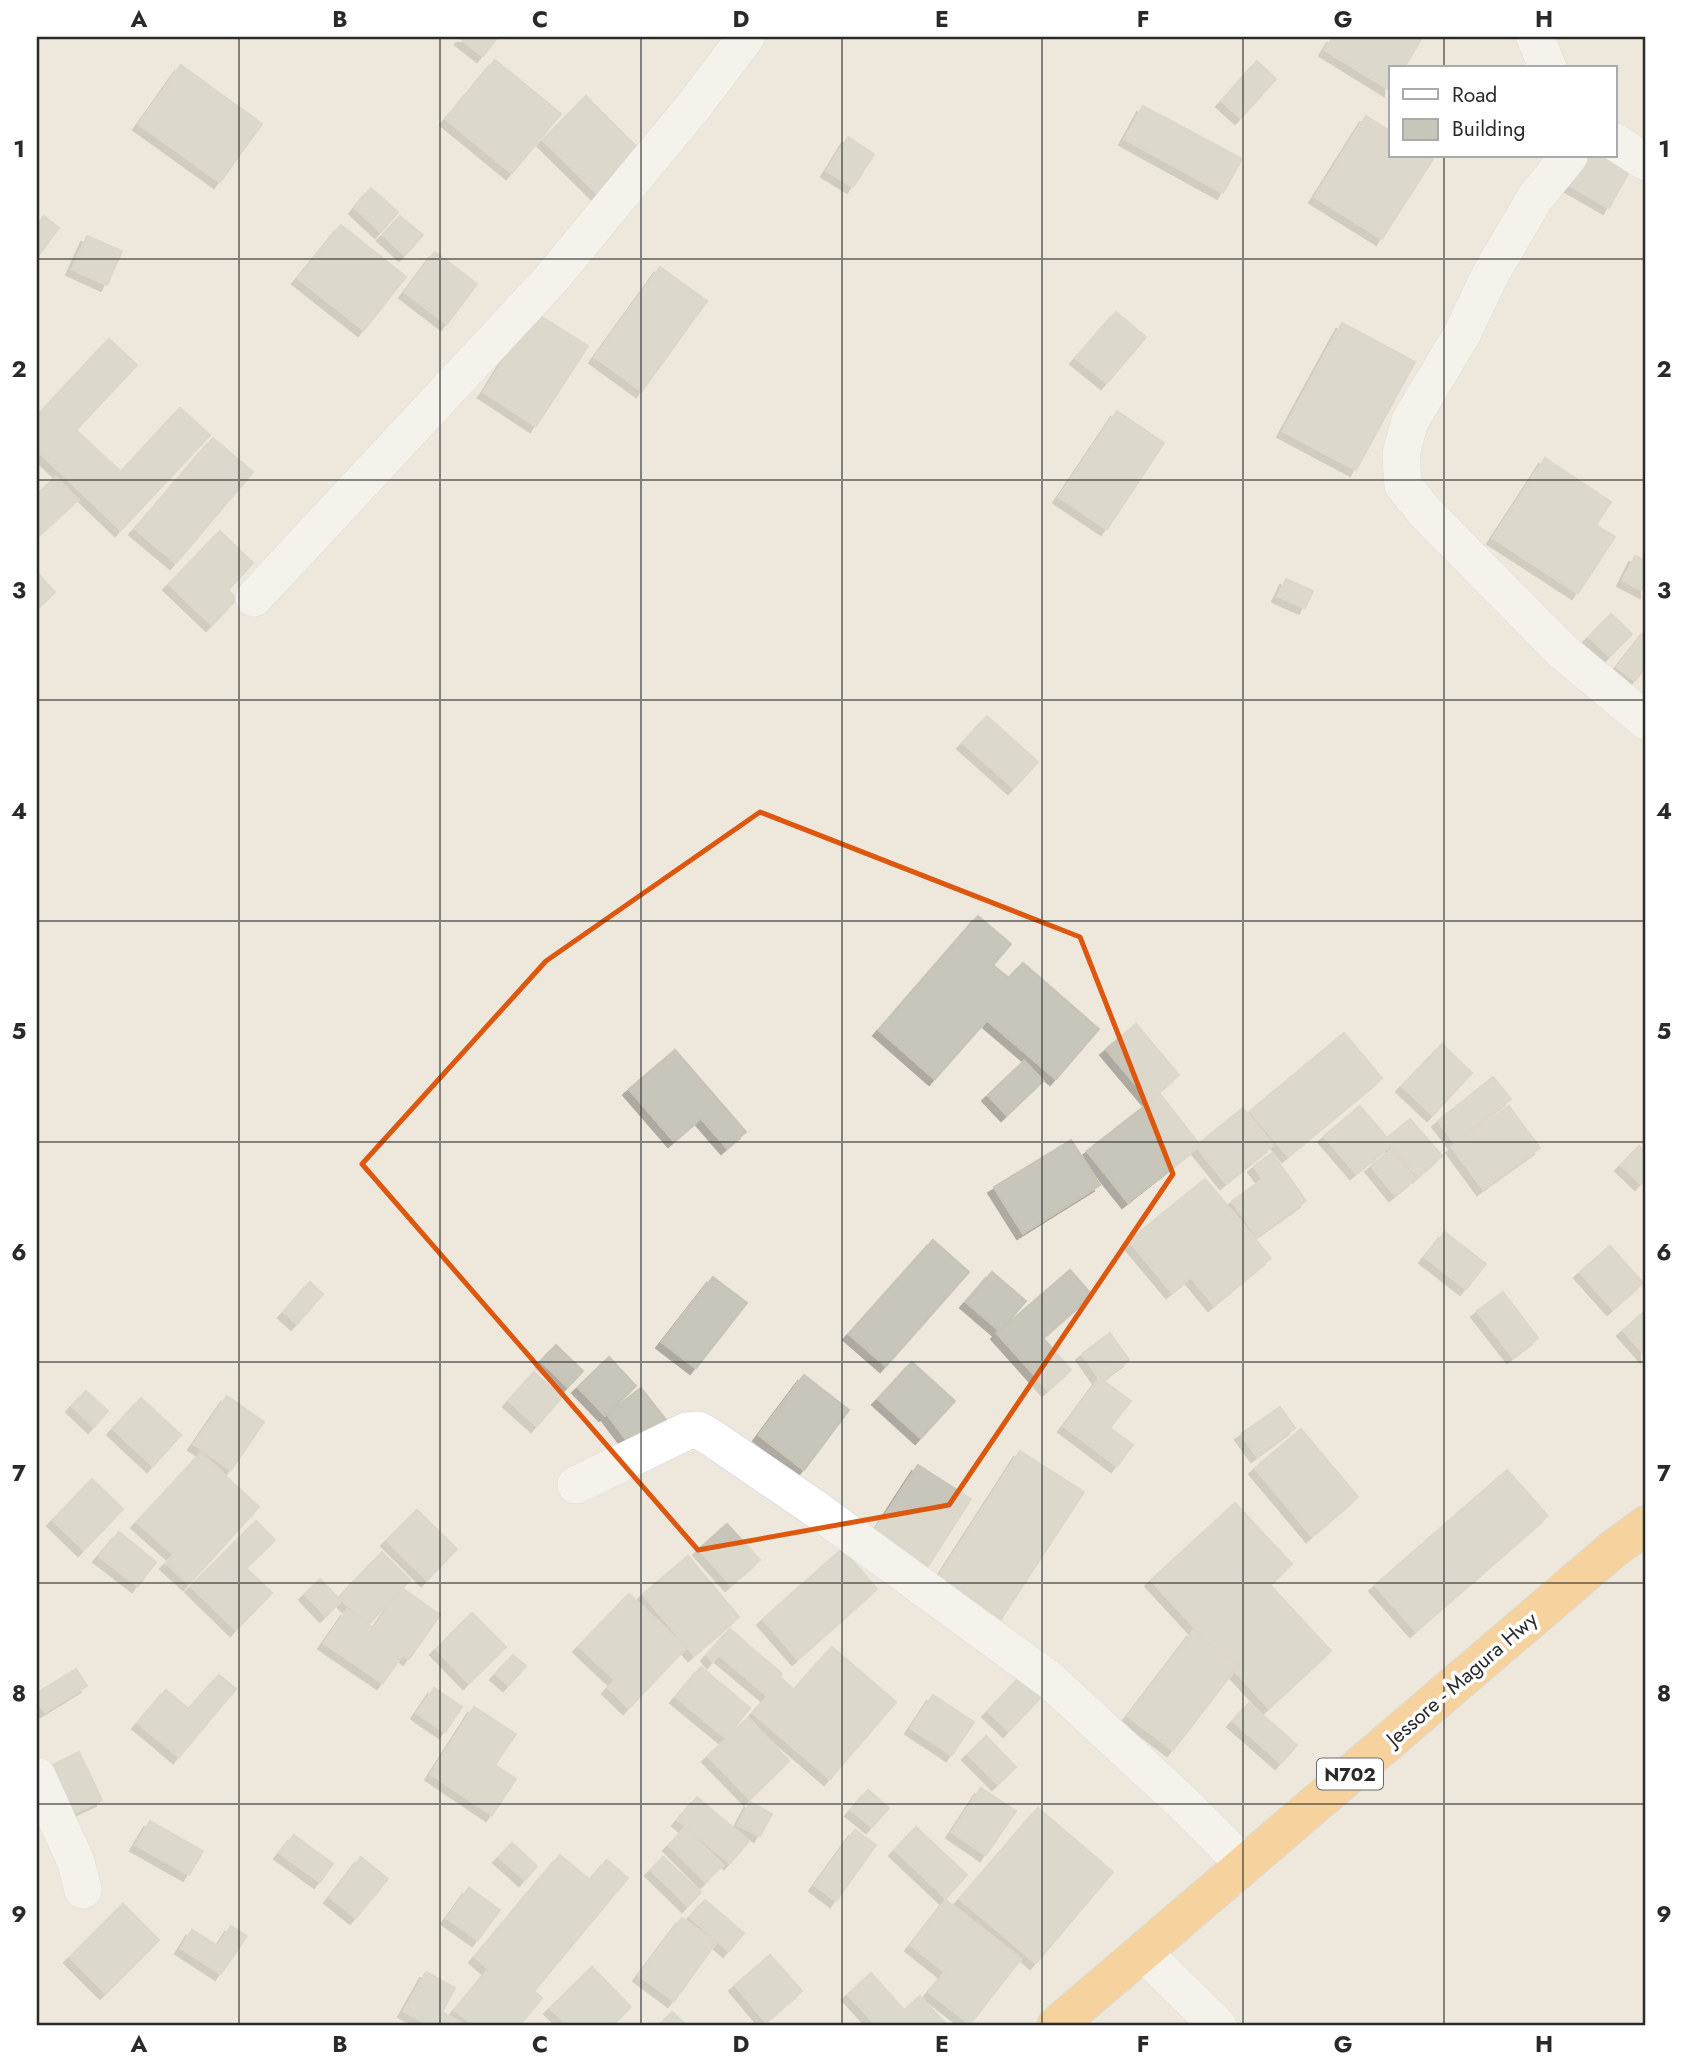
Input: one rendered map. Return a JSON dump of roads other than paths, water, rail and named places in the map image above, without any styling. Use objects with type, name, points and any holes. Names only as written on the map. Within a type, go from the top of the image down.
[{"type":"highway","name":"Jessore - Magura Hwy","points":[[1056,2026],[1611,1551],[1646,1525]]},
{"type":"street","points":[[254,598],[551,279],[693,107],[746,37]]},
{"type":"street","points":[[1535,37],[1547,66]]},
{"type":"street","points":[[1616,143],[1646,162]]},
{"type":"street","points":[[1567,158],[1535,198],[1490,275],[1462,334],[1410,421],[1401,454],[1403,485],[1424,511],[1561,650],[1646,721]]},
{"type":"street","points":[[576,1485],[687,1431],[698,1430],[709,1436],[813,1507],[1051,1682],[1184,1804],[1245,1865]]},
{"type":"street","points":[[37,1776],[76,1862],[83,1891]]},
{"type":"street","points":[[1143,1952],[1218,2026]]}]
